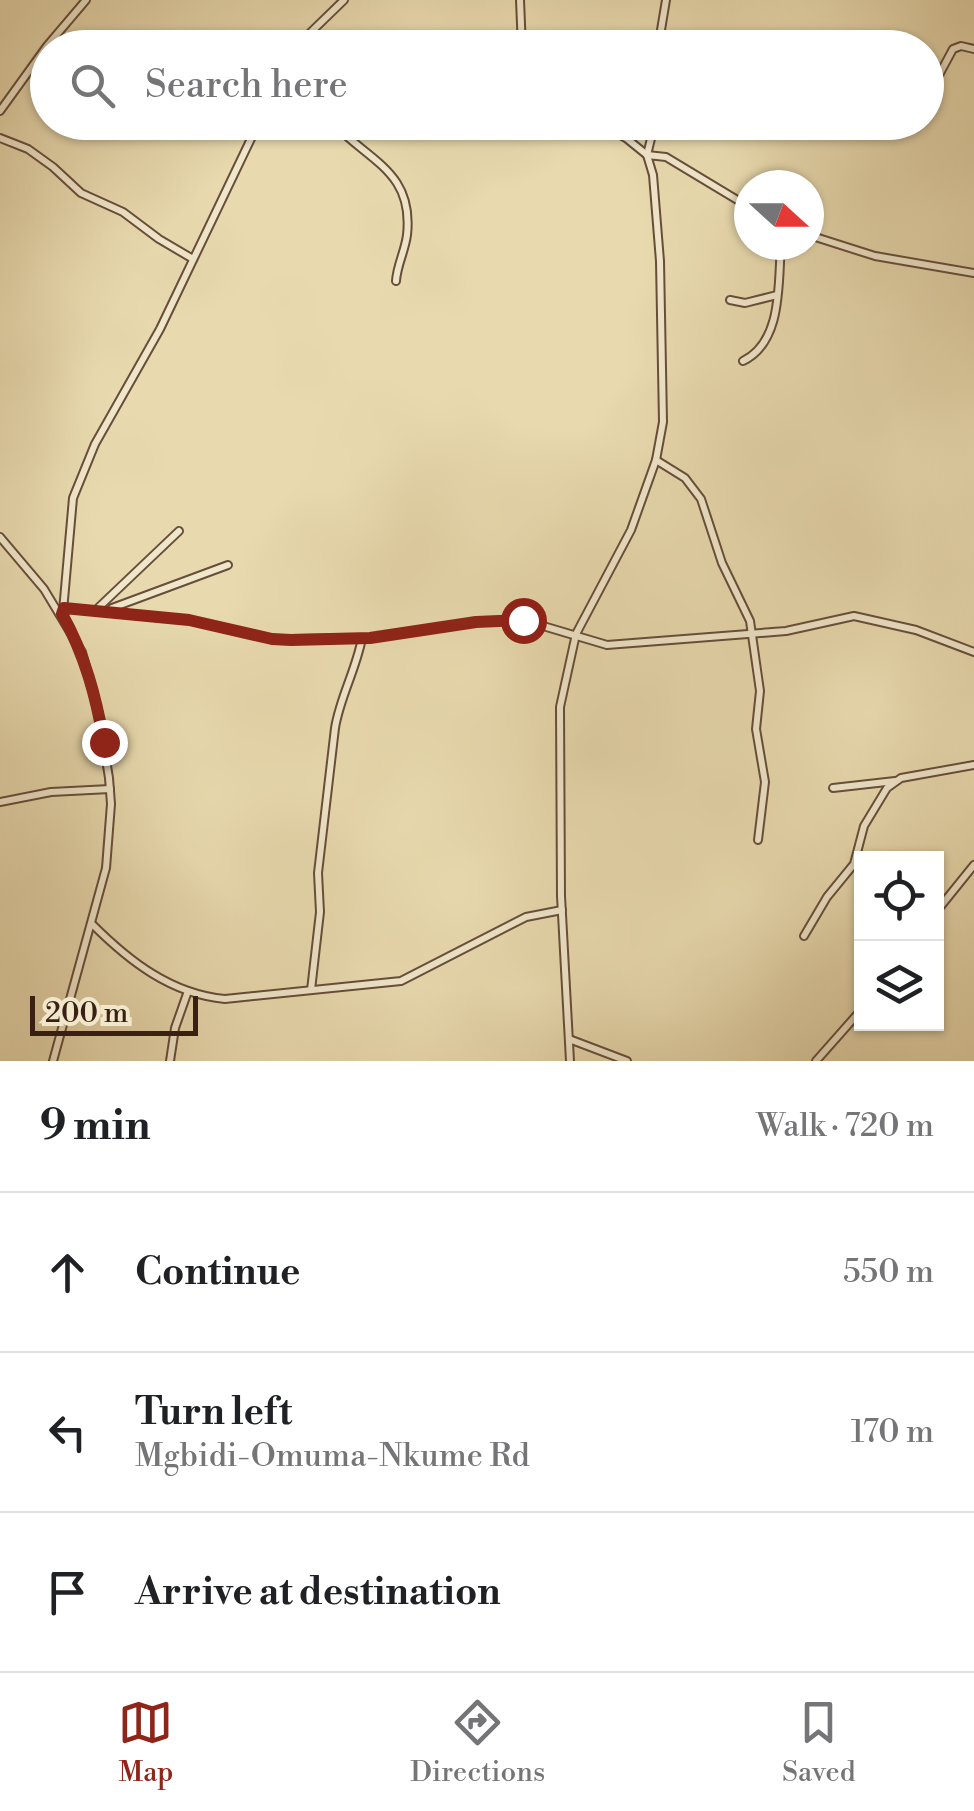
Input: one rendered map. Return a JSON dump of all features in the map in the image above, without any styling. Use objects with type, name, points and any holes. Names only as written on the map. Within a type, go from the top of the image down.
[{"type":"street","points":[[60,30],[86,0]]},
{"type":"street","points":[[312,30],[344,0]]},
{"type":"street","points":[[520,0],[521,30]]},
{"type":"street","points":[[661,30],[666,0]]},
{"type":"street","points":[[944,66],[953,49],[974,49]]},
{"type":"street","points":[[0,111],[30,70]]},
{"type":"street","points":[[0,138],[28,149],[54,167],[80,193],[124,212],[159,240],[193,259]]},
{"type":"street","points":[[63,611],[73,498],[95,444],[160,329],[250,140]]},
{"type":"street","points":[[349,140],[386,166],[401,189],[407,237],[396,281]]},
{"type":"street","points":[[570,1061],[562,910],[560,707],[576,634],[631,530],[656,460],[663,422],[664,358],[654,175],[646,155],[628,140]]},
{"type":"street","points":[[646,155],[650,140]]},
{"type":"street","points":[[646,155],[666,157],[734,199]]},
{"type":"street","points":[[824,240],[875,256],[974,273]]},
{"type":"street","points":[[743,361],[766,339],[777,295],[780,260]]},
{"type":"street","points":[[730,300],[744,302],[777,295]]},
{"type":"street","points":[[656,460],[685,478],[701,500],[722,563],[746,607],[760,691],[756,729],[765,782],[758,840]]},
{"type":"street","points":[[101,610],[179,531]]},
{"type":"street","points":[[0,537],[63,611],[82,652],[90,676],[110,789],[110,849],[54,1061]]},
{"type":"street","points":[[101,610],[228,565]]},
{"type":"street","points":[[63,611],[101,610],[189,620],[272,639],[362,638],[523,620],[608,645],[799,630],[854,616],[916,630],[974,652]]},
{"type":"street","points":[[311,991],[316,920],[320,912],[318,874],[338,707],[362,638]]},
{"type":"street","points":[[834,788],[974,765]]},
{"type":"street","points":[[804,936],[827,897],[854,864],[864,826],[895,780]]},
{"type":"street","points":[[0,802],[51,792],[110,789]]},
{"type":"street","points":[[944,902],[974,865]]},
{"type":"street","points":[[92,924],[146,970],[188,991],[225,999],[401,981],[526,917],[562,910]]},
{"type":"street","points":[[170,1061],[175,1028],[188,991]]},
{"type":"street","points":[[816,1061],[854,1018]]},
{"type":"street","points":[[569,1038],[628,1061]]},
{"type":"route","points":[[104,742],[90,676],[62,614],[64,608],[189,620],[291,640],[370,638],[476,622],[523,620]]}]
